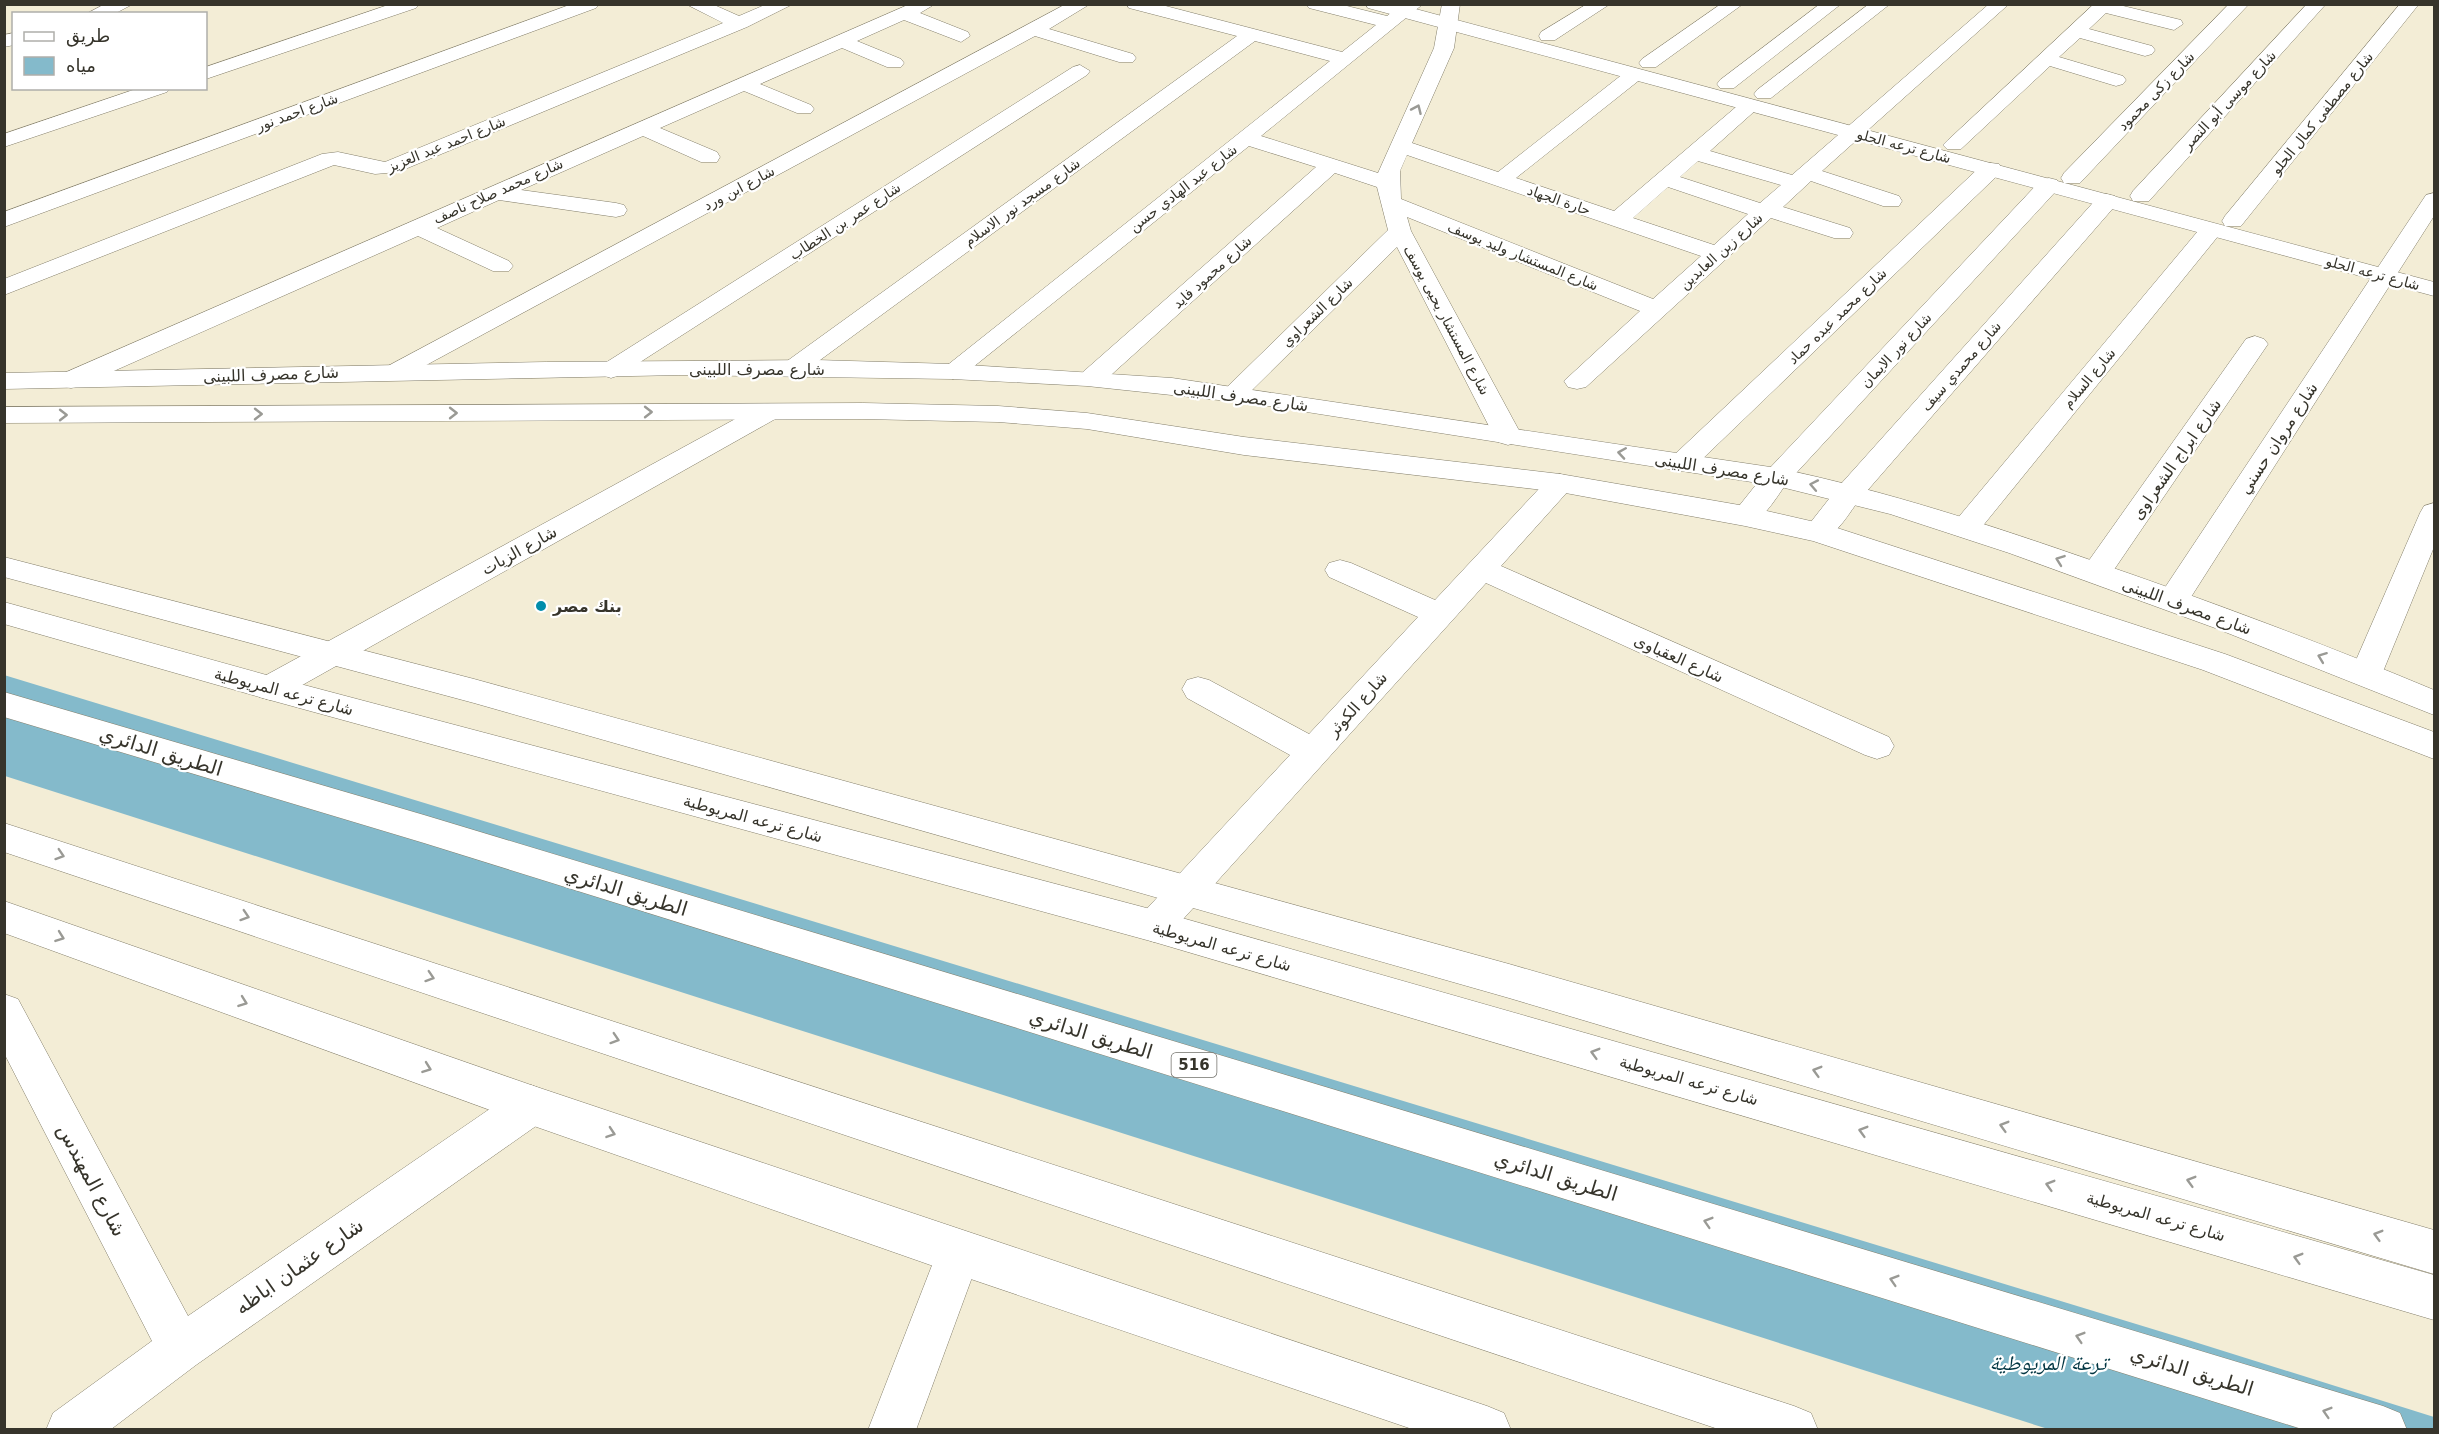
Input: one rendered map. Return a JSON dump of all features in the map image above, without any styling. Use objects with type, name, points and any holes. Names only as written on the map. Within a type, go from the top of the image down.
[{"type":"main road","points":[[101,12],[124,4]]},
{"type":"main road","points":[[207,73],[410,4]]},
{"type":"main road","name":"شارع احمد نور","points":[[4,220],[590,4]]},
{"type":"main road","points":[[695,4],[740,23]]},
{"type":"main road","name":"شارع احمد عبد العزيز","points":[[4,288],[330,159],[346,157],[374,170],[390,167],[784,4]]},
{"type":"main road","name":"شارع محمد صلاح ناصف","points":[[71,380],[926,4]]},
{"type":"main road","name":"شارع ابن ورد","points":[[397,371],[1081,4]]},
{"type":"main road","points":[[1135,4],[1180,9],[1251,35],[1345,59]]},
{"type":"main road","points":[[1315,4],[1403,13]]},
{"type":"main road","name":"شارع ترعه الحلو","points":[[1374,4],[1403,13],[1445,11],[1548,36],[1642,69],[1727,84],[1757,99]]},
{"type":"main road","points":[[1548,36],[1601,4]]},
{"type":"main road","points":[[1501,180],[1642,69],[1734,4]]},
{"type":"main road","points":[[1727,84],[1832,4]]},
{"type":"main road","points":[[1617,220],[1757,99],[1881,4]]},
{"type":"main road","name":"شارع زين العابدين","points":[[1577,381],[1859,126],[2000,4]]},
{"type":"main road","name":"شارع زكى محمود","points":[[2061,182],[2240,4]]},
{"type":"main road","name":"شارع موسى أبو النصر","points":[[2141,196],[2318,4]]},
{"type":"main road","name":"شارع مصطفى كمال الحلو","points":[[2222,225],[2410,4]]},
{"type":"main road","points":[[1954,145],[2103,6],[2174,24]]},
{"type":"main road","points":[[1389,193],[1389,171],[1444,48],[1445,11]]},
{"type":"main road","name":"شارع ترعه الحلو","points":[[1445,11],[1642,69],[1859,126],[1991,169],[2141,196],[2222,225]]},
{"type":"main road","name":"شارع عبد الهادي حسن","points":[[953,371],[1403,13]]},
{"type":"main road","points":[[905,14],[961,36]]},
{"type":"main road","points":[[1034,30],[1126,57]]},
{"type":"main road","points":[[2076,31],[2145,50]]},
{"type":"main road","name":"شارع مسجد نور الاسلام","points":[[792,369],[1251,35]]},
{"type":"main road","points":[[841,41],[894,63]]},
{"type":"main road","points":[[2046,59],[2116,80]]},
{"type":"main road","name":"شارع عمر بن الخطاب","points":[[611,370],[1080,71]]},
{"type":"main road","points":[[743,84],[804,109]]},
{"type":"main road","points":[[4,141],[154,90]]},
{"type":"main road","name":"شارع ترعه الحلو","points":[[1859,126],[1954,145],[2061,182],[2107,201],[2222,225],[2387,269],[2434,289]]},
{"type":"main road","points":[[642,128],[709,157]]},
{"type":"main road","name":"شارع المستشار وليد يوسف","points":[[1246,138],[1332,165],[1389,193],[1656,309]]},
{"type":"main road","name":"حارة الجهاد","points":[[1400,146],[1717,254]]},
{"type":"main road","points":[[1694,153],[1891,201]]},
{"type":"main road","name":"شارع محمود فايد","points":[[1092,378],[1332,165]]},
{"type":"main road","name":"شارع محمد عبده حماد","points":[[1683,462],[1991,169]]},
{"type":"main road","points":[[1665,179],[1842,233]]},
{"type":"main road","name":"شارع نور الايمان","points":[[1745,516],[1777,477],[2061,182]]},
{"type":"main road","points":[[495,193],[616,210]]},
{"type":"main road","name":"شارع المستشار يحيى يوسف","points":[[1389,193],[1400,231],[1508,436]]},
{"type":"main road","name":"شارع مروان حسني","points":[[2173,600],[2434,200]]},
{"type":"main road","name":"شارع محمدي سيف","points":[[1818,532],[1850,492],[2107,201]]},
{"type":"main road","name":"شارع السلام","points":[[1967,526],[2222,225]]},
{"type":"main road","points":[[417,227],[501,266]]},
{"type":"main road","name":"شارع الشعراوي","points":[[1234,393],[1400,231]]},
{"type":"main road","name":"شارع ترعه الحلو","points":[[2387,269],[2434,274]]},
{"type":"main road","name":"شارع ابراج الشعراوى","points":[[2096,573],[2255,344]]},
{"type":"main road","name":"شارع مصرف اللبينى","points":[[4,381],[397,371],[792,369],[953,371],[1092,378],[1234,393],[1777,477],[1850,492],[1967,526],[2173,600],[2366,674],[2434,703]]},
{"type":"main road","points":[[4,415],[768,412],[998,414],[1087,421],[1244,446],[1560,483],[1745,516],[1818,532],[2214,662],[2434,746]]},
{"type":"main road","name":"شارع الزيات","points":[[270,688],[768,412]]},
{"type":"main road","name":"شارع الكوثر","points":[[1154,926],[1560,483]]},
{"type":"main road","points":[[2366,674],[2434,513]]},
{"type":"main road","points":[[4,567],[329,655],[474,691],[1544,991],[2434,1252]]},
{"type":"main road","name":"شارع العقباوى","points":[[1481,569],[1878,746]]},
{"type":"main road","points":[[1340,570],[1439,614]]},
{"type":"main road","name":"شارع ترعه المريوطية","points":[[4,613],[270,688],[1154,926],[2434,1298]]},
{"type":"main road","points":[[1198,689],[1314,752]]},
{"type":"main road","name":"الطريق الدائري","points":[[4,704],[447,836],[2383,1430]]},
{"type":"main road","points":[[4,837],[1794,1430]]},
{"type":"main road","points":[[4,917],[531,1105],[959,1254],[1487,1430]]},
{"type":"main road","name":"شارع المهندس","points":[[4,1012],[180,1349]]},
{"type":"main road","name":"شارع عثمان اباظه","points":[[70,1430],[180,1349],[531,1105]]},
{"type":"main road","points":[[892,1430],[959,1254]]},
{"type":"water","name":"ترعة المريوطية","points":[[4,675],[2182,1338],[2434,1417],[2434,1429],[2048,1429],[5,776]]},
{"type":"place","name":"بنك مصر","points":[[541,606]]}]
